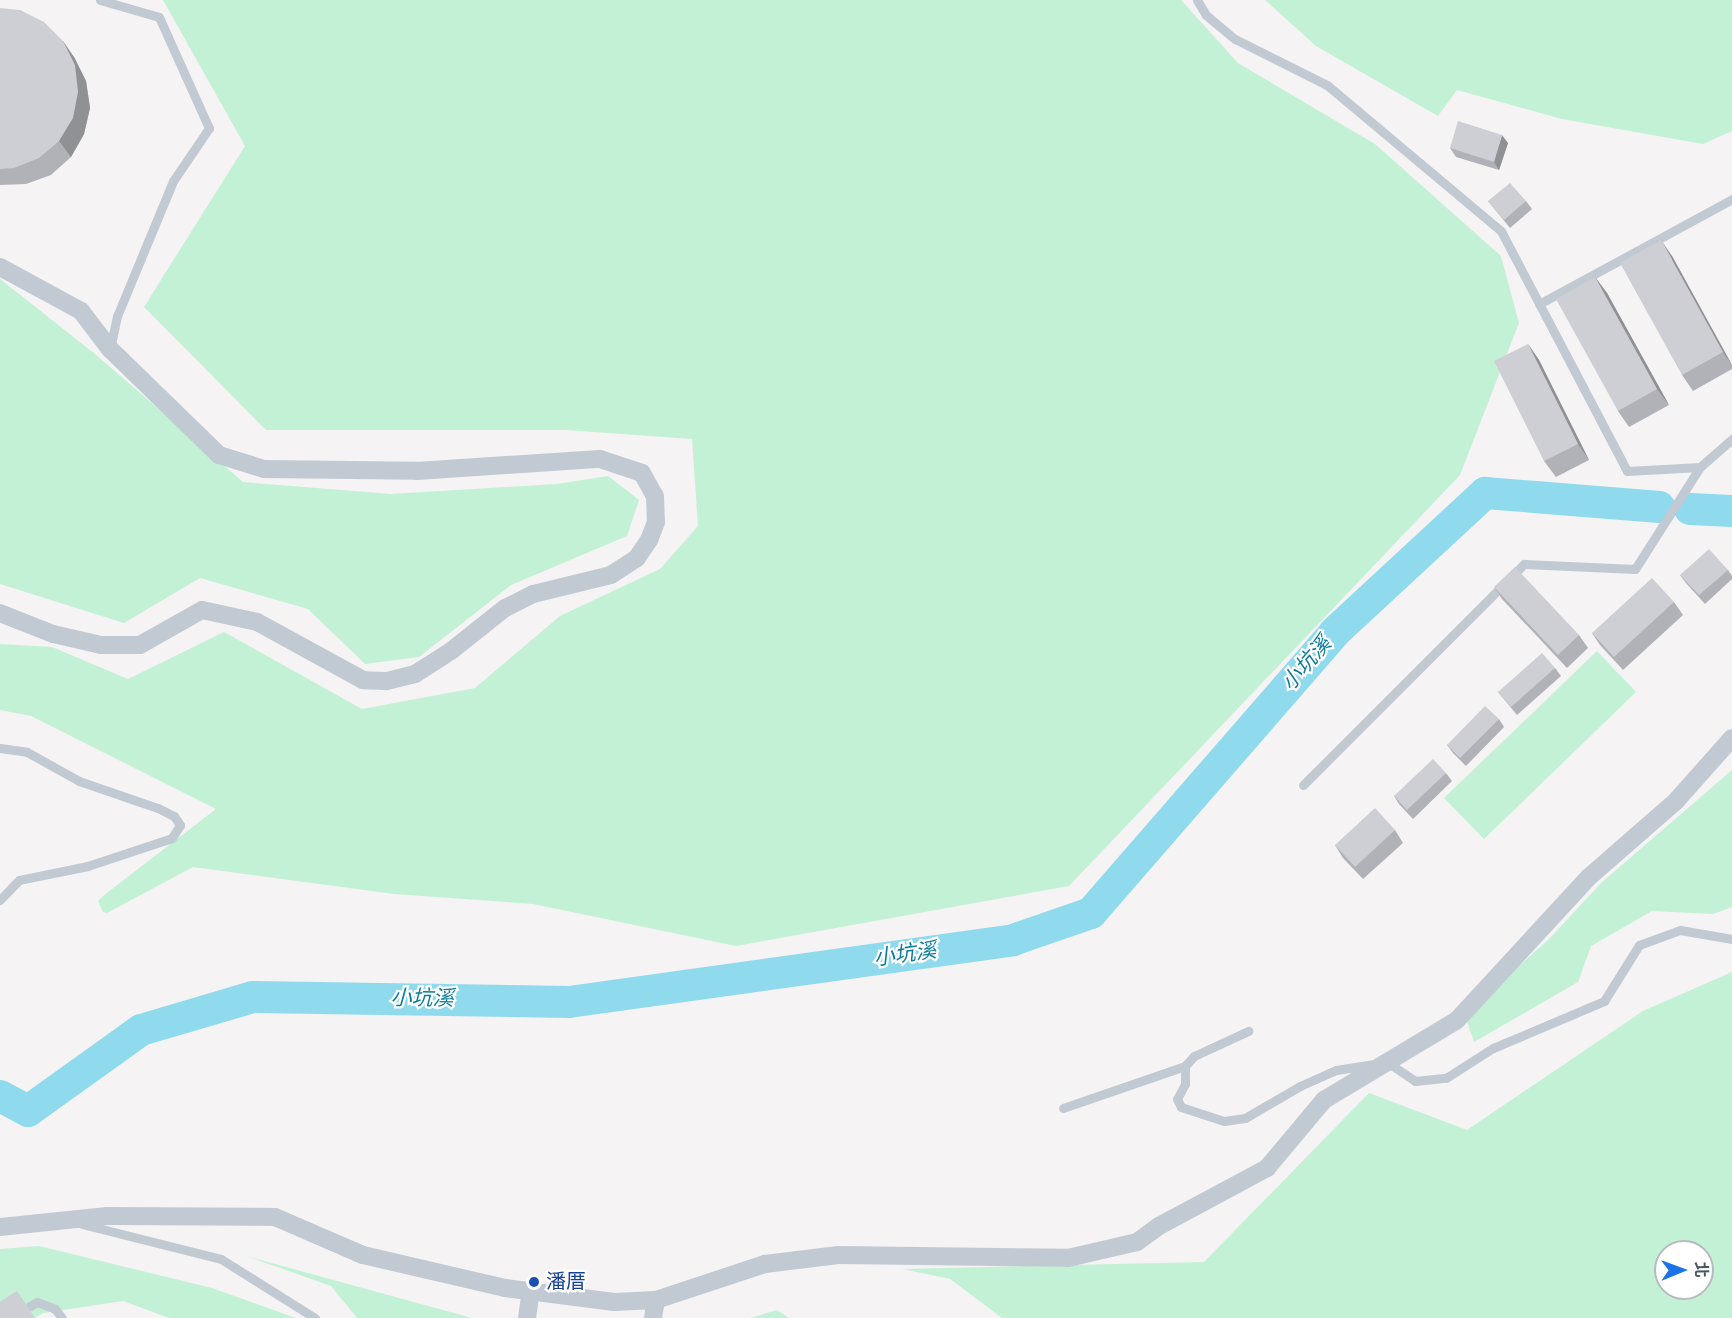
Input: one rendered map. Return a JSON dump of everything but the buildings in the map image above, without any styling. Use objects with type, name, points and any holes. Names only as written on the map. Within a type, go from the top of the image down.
[{"type":"street","points":[[0,267],[81,311],[110,349],[219,455],[264,469],[417,471],[600,459],[642,473],[655,496],[656,522],[649,540],[637,558],[611,575],[533,594],[505,608],[451,651],[415,674],[386,681],[363,680],[257,622],[202,610],[140,645],[102,645],[53,634],[0,613]]},
{"type":"street","points":[[0,1227],[106,1216],[275,1217],[363,1255],[505,1288],[654,1309],[765,1264],[838,1255],[1068,1258],[1137,1242],[1160,1226],[1267,1168],[1324,1100],[1457,1020],[1589,877],[1676,801],[1732,738]]},
{"type":"street","points":[[527,1318],[531,1290]]},
{"type":"lane","points":[[100,0],[159,17],[209,128],[173,181],[117,316],[110,349]]},
{"type":"lane","points":[[1197,0],[1206,15],[1235,39],[1327,85],[1501,231],[1627,471],[1700,467]]},
{"type":"lane","points":[[1539,304],[1732,199]]},
{"type":"lane","points":[[1303,785],[1524,564],[1635,569],[1700,467],[1732,439]]},
{"type":"lane","points":[[0,748],[27,752],[79,782],[158,808],[174,816],[180,825],[172,838],[88,866],[19,880],[0,900]]},
{"type":"lane","points":[[1185,1066],[1185,1084],[1177,1099],[1181,1107],[1224,1121],[1245,1118],[1300,1086],[1336,1070],[1387,1062],[1415,1081],[1446,1078],[1493,1048],[1604,1001],[1639,945],[1680,930],[1732,939]]},
{"type":"lane","points":[[1063,1108],[1185,1066],[1194,1056],[1248,1031]]},
{"type":"lane","points":[[68,1220],[220,1259],[315,1318]]},
{"type":"lane","points":[[10,1318],[37,1302],[55,1309],[62,1318]]},
{"type":"green space","points":[[163,0],[1181,0],[1238,63],[1375,144],[1501,256],[1519,323],[1460,475],[1069,886],[736,946],[533,904],[394,894],[193,867],[107,913],[103,912],[98,901],[103,896],[216,809],[31,716],[0,710],[0,644],[52,647],[128,679],[224,632],[362,709],[475,688],[560,616],[660,569],[698,526],[692,439],[566,430],[266,430],[144,307],[245,146]]},
{"type":"green space","points":[[1265,0],[1732,0],[1732,131],[1703,144],[1562,119],[1457,90],[1438,116],[1316,46]]},
{"type":"green space","points":[[0,279],[95,354],[243,482],[391,494],[557,484],[608,476],[639,500],[627,536],[511,585],[419,657],[365,664],[308,609],[200,578],[124,623],[0,584]]},
{"type":"green space","points":[[1597,651],[1636,692],[1484,839],[1444,798]]},
{"type":"green space","points":[[1732,770],[1732,907],[1713,914],[1652,911],[1591,946],[1578,982],[1474,1042],[1465,1015],[1549,939],[1601,883]]},
{"type":"green space","points":[[1732,972],[1732,1318],[1002,1318],[950,1279],[903,1269],[1204,1262],[1369,1093],[1467,1130],[1643,1011]]},
{"type":"green space","points":[[39,1246],[212,1288],[296,1318],[169,1318],[123,1301],[43,1313],[35,1318],[0,1318],[0,1249]]},
{"type":"green space","points":[[246,1256],[472,1318],[357,1318],[331,1286]]},
{"type":"green space","points":[[777,1310],[789,1318],[751,1318]]},
{"type":"waterway","name":"小坑溪","points":[[0,1096],[28,1111],[141,1030],[253,997],[569,1002],[1013,940],[1091,913],[1335,632],[1485,493],[1659,507]]},
{"type":"waterway","name":"小坑溪","points":[[1690,509],[1732,511]]},
{"type":"place","name":"潘厝","points":[[534,1282]]}]
